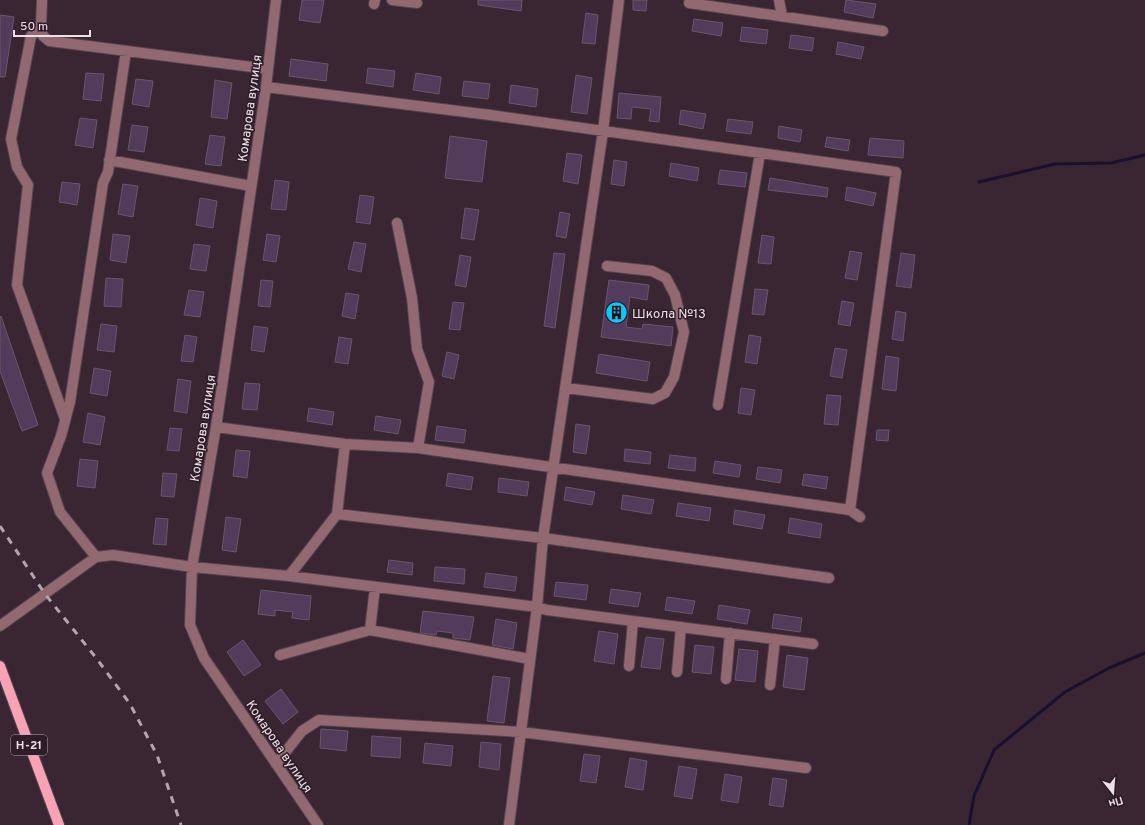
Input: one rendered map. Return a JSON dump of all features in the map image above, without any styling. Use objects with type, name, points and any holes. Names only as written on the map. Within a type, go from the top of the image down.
[{"type":"main road","name":"Н-21","points":[[0,666],[59,825]]},
{"type":"street","points":[[42,0],[41,26],[43,36],[49,41],[268,69]]},
{"type":"street","name":"Комарова вулиця","points":[[276,0],[266,87],[216,427],[192,567],[190,625],[204,658],[318,825]]},
{"type":"street","points":[[392,0],[417,3]]},
{"type":"street","points":[[509,825],[537,607],[542,538],[566,388],[603,131],[619,0]]},
{"type":"street","points":[[779,0],[782,16]]},
{"type":"street","points":[[689,3],[883,31]]},
{"type":"street","points":[[41,26],[31,36],[11,139],[17,167],[28,185],[17,285],[65,419]]},
{"type":"street","points":[[96,557],[60,512],[47,473],[61,436],[70,402],[103,183],[109,160],[126,50]]},
{"type":"street","points":[[266,87],[603,131],[896,172],[850,510]]},
{"type":"street","points":[[718,404],[760,153]]},
{"type":"street","points":[[109,160],[251,186]]},
{"type":"street","points":[[397,223],[412,298],[417,349],[429,382],[418,448]]},
{"type":"street","points":[[566,388],[654,398],[665,393],[674,377],[684,332],[675,295],[666,278],[652,271],[606,266]]},
{"type":"street","points":[[216,427],[345,444],[418,448],[850,510],[860,517]]},
{"type":"street","points":[[289,576],[337,514],[345,444]]},
{"type":"street","points":[[337,514],[542,538],[829,578]]},
{"type":"street","points":[[0,626],[96,557],[113,555],[192,567],[289,576],[813,644]]},
{"type":"street","points":[[370,630],[375,587]]},
{"type":"street","points":[[629,666],[633,621]]},
{"type":"street","points":[[677,672],[681,627]]},
{"type":"street","points":[[280,655],[370,630],[530,659]]},
{"type":"street","points":[[726,679],[730,633]]},
{"type":"street","points":[[770,685],[775,639]]},
{"type":"street","points":[[276,764],[302,731],[319,720],[521,732],[806,768]]},
{"type":"building","points":[[302,0],[324,0],[320,23],[299,20]]},
{"type":"building","points":[[478,0],[522,0],[521,11],[478,5]]},
{"type":"building","points":[[633,0],[647,0],[646,11],[633,10]]},
{"type":"building","points":[[846,0],[876,4],[873,18],[844,12]]},
{"type":"building","points":[[586,13],[598,15],[595,44],[582,43]]},
{"type":"building","points":[[0,15],[14,17],[5,77],[0,77]]},
{"type":"building","points":[[694,19],[723,23],[721,36],[692,31]]},
{"type":"building","points":[[742,27],[768,30],[766,44],[740,41]]},
{"type":"building","points":[[791,35],[814,38],[812,51],[789,48]]},
{"type":"building","points":[[838,42],[864,47],[861,59],[836,54]]},
{"type":"building","points":[[291,59],[328,64],[326,81],[289,76]]},
{"type":"building","points":[[368,68],[395,71],[393,87],[366,83]]},
{"type":"building","points":[[86,73],[104,74],[101,101],[83,99]]},
{"type":"building","points":[[416,73],[441,77],[439,94],[413,90]]},
{"type":"building","points":[[576,75],[592,78],[587,114],[571,112]]},
{"type":"building","points":[[136,79],[153,81],[149,107],[132,104]]},
{"type":"building","points":[[215,80],[232,83],[227,119],[211,117]]},
{"type":"building","points":[[464,81],[490,84],[488,99],[462,96]]},
{"type":"building","points":[[511,85],[538,89],[536,107],[509,103]]},
{"type":"building","points":[[619,93],[661,97],[659,122],[649,121],[651,109],[632,107],[631,119],[617,118]]},
{"type":"building","points":[[681,110],[706,114],[703,129],[679,124]]},
{"type":"building","points":[[80,118],[97,120],[93,148],[75,145]]},
{"type":"building","points":[[728,119],[753,122],[751,134],[726,131]]},
{"type":"building","points":[[132,125],[148,127],[144,152],[128,150]]},
{"type":"building","points":[[779,126],[802,130],[800,142],[778,138]]},
{"type":"building","points":[[210,135],[225,137],[221,166],[205,164]]},
{"type":"building","points":[[450,136],[487,141],[482,182],[445,178]]},
{"type":"building","points":[[827,137],[850,140],[848,151],[825,147]]},
{"type":"building","points":[[870,138],[904,141],[903,158],[868,155]]},
{"type":"building","points":[[567,153],[582,155],[578,184],[563,181]]},
{"type":"building","points":[[614,160],[627,162],[624,186],[611,184]]},
{"type":"building","points":[[671,163],[699,168],[697,181],[669,176]]},
{"type":"building","points":[[720,170],[747,173],[745,187],[718,184]]},
{"type":"building","points":[[770,178],[828,188],[827,197],[768,190]]},
{"type":"building","points":[[275,180],[289,182],[286,210],[271,209]]},
{"type":"building","points":[[62,182],[80,184],[77,205],[59,202]]},
{"type":"building","points":[[123,184],[138,186],[133,217],[118,214]]},
{"type":"building","points":[[847,187],[876,193],[873,206],[845,200]]},
{"type":"building","points":[[360,195],[374,197],[370,224],[356,222]]},
{"type":"building","points":[[200,198],[217,201],[213,228],[196,225]]},
{"type":"building","points":[[465,208],[479,210],[474,240],[461,238]]},
{"type":"building","points":[[560,212],[570,214],[566,238],[556,236]]},
{"type":"building","points":[[113,234],[130,236],[126,263],[110,260]]},
{"type":"building","points":[[267,234],[280,236],[276,262],[263,260]]},
{"type":"building","points":[[762,235],[774,237],[771,264],[758,263]]},
{"type":"building","points":[[354,242],[366,244],[361,272],[348,269]]},
{"type":"building","points":[[194,244],[210,246],[206,271],[190,269]]},
{"type":"building","points":[[850,251],[862,253],[857,280],[845,278]]},
{"type":"building","points":[[554,253],[565,254],[555,328],[544,326]]},
{"type":"building","points":[[901,253],[915,255],[911,288],[896,286]]},
{"type":"building","points":[[460,255],[471,257],[466,287],[455,285]]},
{"type":"building","points":[[106,278],[123,279],[121,307],[104,306]]},
{"type":"building","points":[[261,280],[273,281],[270,307],[258,306]]},
{"type":"building","name":"Школа №13","points":[[609,280],[649,285],[647,300],[630,297],[626,327],[642,329],[643,324],[673,327],[671,346],[601,337]]},
{"type":"building","points":[[755,289],[768,290],[764,315],[752,314]]},
{"type":"building","points":[[189,290],[204,292],[200,317],[184,315]]},
{"type":"building","points":[[346,293],[359,295],[355,319],[342,316]]},
{"type":"building","points":[[842,301],[854,303],[850,326],[838,324]]},
{"type":"building","points":[[453,302],[464,303],[460,330],[449,329]]},
{"type":"building","points":[[896,311],[906,313],[903,341],[892,339]]},
{"type":"building","points":[[1,316],[38,425],[22,431],[0,371]]},
{"type":"building","points":[[101,324],[117,326],[114,352],[97,350]]},
{"type":"building","points":[[254,326],[268,328],[264,352],[251,350]]},
{"type":"building","points":[[185,335],[197,337],[193,362],[181,361]]},
{"type":"building","points":[[749,335],[761,337],[757,364],[745,362]]},
{"type":"building","points":[[339,337],[352,339],[348,364],[335,362]]},
{"type":"building","points":[[835,348],[847,350],[842,378],[830,376]]},
{"type":"building","points":[[447,352],[459,355],[454,379],[442,376]]},
{"type":"building","points":[[599,354],[650,362],[647,381],[596,373]]},
{"type":"building","points":[[886,356],[899,358],[896,391],[882,389]]},
{"type":"building","points":[[94,368],[111,371],[107,396],[90,393]]},
{"type":"building","points":[[178,379],[191,381],[187,413],[174,411]]},
{"type":"building","points":[[245,383],[260,384],[257,410],[242,409]]},
{"type":"building","points":[[741,388],[755,390],[751,415],[738,413]]},
{"type":"building","points":[[827,395],[841,396],[838,425],[824,424]]},
{"type":"building","points":[[309,408],[334,412],[332,425],[307,421]]},
{"type":"building","points":[[88,413],[105,417],[100,445],[83,442]]},
{"type":"building","points":[[376,416],[401,420],[398,434],[374,430]]},
{"type":"building","points":[[576,424],[590,426],[586,454],[573,452]]},
{"type":"building","points":[[437,426],[466,430],[464,443],[435,440]]},
{"type":"building","points":[[170,428],[182,429],[179,451],[167,450]]},
{"type":"building","points":[[877,430],[889,430],[888,441],[876,440]]},
{"type":"building","points":[[625,449],[651,452],[650,464],[624,461]]},
{"type":"building","points":[[236,450],[250,451],[247,478],[233,476]]},
{"type":"building","points":[[670,455],[696,458],[695,471],[668,468]]},
{"type":"building","points":[[80,459],[98,461],[95,488],[77,486]]},
{"type":"building","points":[[715,461],[741,465],[739,477],[713,473]]},
{"type":"building","points":[[758,467],[782,470],[780,483],[756,479]]},
{"type":"building","points":[[163,473],[177,474],[174,497],[161,496]]},
{"type":"building","points":[[448,473],[473,477],[471,490],[446,486]]},
{"type":"building","points":[[804,474],[828,477],[826,489],[802,485]]},
{"type":"building","points":[[499,478],[529,482],[527,496],[498,492]]},
{"type":"building","points":[[566,487],[595,492],[592,505],[564,500]]},
{"type":"building","points":[[623,495],[654,500],[651,514],[621,509]]},
{"type":"building","points":[[678,503],[711,508],[709,521],[676,516]]},
{"type":"building","points":[[735,510],[765,515],[762,529],[733,524]]},
{"type":"building","points":[[226,517],[241,519],[236,552],[222,550]]},
{"type":"building","points":[[156,518],[168,519],[166,545],[153,544]]},
{"type":"building","points":[[790,518],[822,524],[820,538],[788,533]]},
{"type":"building","points":[[389,560],[413,563],[412,575],[387,572]]},
{"type":"building","points":[[435,567],[465,569],[464,584],[434,581]]},
{"type":"building","points":[[486,573],[517,577],[515,591],[484,587]]},
{"type":"building","points":[[556,582],[588,585],[586,600],[554,596]]},
{"type":"building","points":[[611,589],[641,593],[638,607],[609,603]]},
{"type":"building","points":[[261,590],[311,596],[309,620],[292,618],[293,612],[275,610],[275,616],[258,614]]},
{"type":"building","points":[[667,597],[695,601],[692,614],[665,610]]},
{"type":"building","points":[[719,605],[750,610],[747,624],[717,619]]},
{"type":"building","points":[[423,611],[474,617],[470,640],[453,638],[453,633],[437,631],[436,635],[420,633]]},
{"type":"building","points":[[774,614],[802,618],[800,632],[772,628]]},
{"type":"building","points":[[496,619],[517,623],[513,649],[492,645]]},
{"type":"building","points":[[599,631],[618,634],[614,664],[594,661]]},
{"type":"building","points":[[646,637],[664,639],[660,669],[641,667]]},
{"type":"building","points":[[243,640],[261,665],[244,676],[227,652]]},
{"type":"building","points":[[695,645],[714,647],[711,674],[692,672]]},
{"type":"building","points":[[739,649],[758,651],[755,682],[735,680]]},
{"type":"building","points":[[787,655],[808,658],[804,690],[783,687]]},
{"type":"building","points":[[493,676],[510,678],[504,723],[487,721]]},
{"type":"building","points":[[281,689],[298,712],[283,724],[265,701]]},
{"type":"building","points":[[321,729],[348,731],[346,751],[320,748]]},
{"type":"building","points":[[372,736],[401,738],[400,758],[371,756]]},
{"type":"building","points":[[481,742],[501,744],[499,770],[479,767]]},
{"type":"building","points":[[425,743],[453,746],[451,766],[423,763]]},
{"type":"building","points":[[584,754],[600,756],[596,783],[580,781]]},
{"type":"building","points":[[630,758],[647,761],[643,790],[625,787]]},
{"type":"building","points":[[679,766],[697,769],[692,799],[674,796]]},
{"type":"building","points":[[725,774],[742,777],[738,803],[721,800]]},
{"type":"building","points":[[773,778],[787,780],[783,807],[769,805]]},
{"type":"waterway","points":[[979,182],[1055,164],[1111,163],[1145,155]]},
{"type":"waterway","points":[[969,825],[974,796],[994,750],[1065,692],[1109,668],[1145,653]]},
{"type":"railway","points":[[0,526],[45,594],[97,659],[130,704],[157,755],[181,825]]},
{"type":"place","name":"Школа №13","points":[[616,313]]}]
